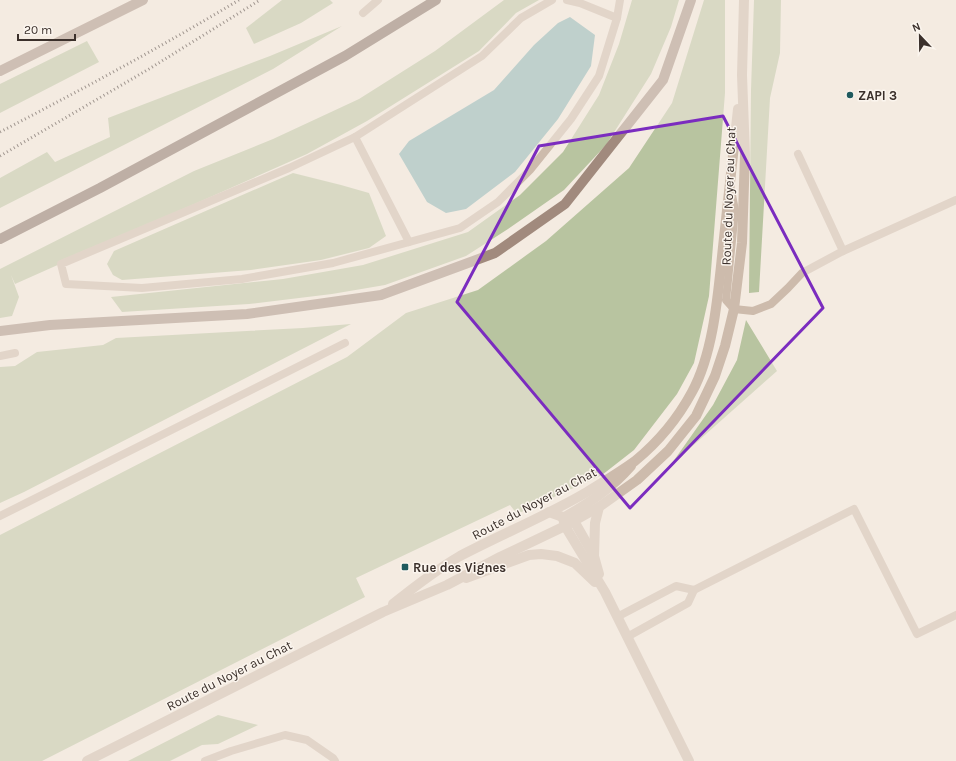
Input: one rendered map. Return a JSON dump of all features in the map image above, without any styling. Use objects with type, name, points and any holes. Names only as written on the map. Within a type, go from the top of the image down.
[{"type":"main road","points":[[2,70],[142,0]]},
{"type":"main road","points":[[0,239],[100,188],[345,56],[436,0]]},
{"type":"main road","points":[[0,331],[50,325],[246,314],[381,295],[495,253],[565,204],[663,80],[691,0]]},
{"type":"street","name":"Route du Noyer au Chat","points":[[87,761],[382,612],[447,585],[567,522],[599,507],[642,476],[668,451],[696,416],[715,376],[725,346],[734,309],[743,236],[745,155],[742,75],[744,0]]},
{"type":"street","name":"Route du Noyer au Chat","points":[[382,612],[427,577],[459,557],[588,491],[635,461],[653,445],[682,409],[692,392],[701,371],[708,346],[717,299],[742,75]]},
{"type":"street","points":[[567,522],[618,480],[635,461]]},
{"type":"street","points":[[599,507],[595,523],[594,556],[605,592]]},
{"type":"street","points":[[549,512],[567,522],[594,556]]},
{"type":"street","points":[[567,522],[605,592],[688,761]]},
{"type":"street","points":[[447,585],[529,556],[541,554],[557,556],[575,564],[605,592]]},
{"type":"lane","points":[[363,13],[378,0]]},
{"type":"lane","points":[[552,0],[521,18],[482,56],[355,137],[289,168],[62,264],[66,284],[142,288],[242,279],[333,263],[460,228],[498,202],[530,170],[571,119],[599,76],[617,18],[620,0]]},
{"type":"lane","points":[[567,0],[580,3],[617,18]]},
{"type":"lane","points":[[355,137],[409,242]]},
{"type":"lane","points":[[798,154],[843,252]]},
{"type":"lane","points":[[730,186],[735,210],[726,300],[734,309],[753,311],[771,304],[802,273],[843,252],[956,200]]},
{"type":"lane","points":[[0,516],[345,343]]},
{"type":"lane","points":[[0,356],[15,353]]},
{"type":"lane","points":[[627,637],[688,603],[694,590],[854,509],[917,634],[956,615]]},
{"type":"lane","points":[[617,617],[676,586],[694,590]]},
{"type":"lane","points":[[205,761],[231,751],[284,735],[307,740],[335,761]]},
{"type":"highlighted area","points":[[723,116],[823,308],[630,508],[457,302],[539,146]]},
{"type":"green space","points":[[282,0],[330,0],[333,3],[301,23],[254,44],[246,28]]},
{"type":"green space","points":[[504,0],[539,0],[516,13],[479,51],[367,121],[307,154],[15,284],[11,275],[19,297],[12,316],[0,318],[0,269],[194,171],[273,139],[359,99],[435,51]]},
{"type":"green space","points":[[632,0],[679,0],[671,27],[651,74],[606,145],[564,190],[466,256],[385,285],[332,294],[249,304],[122,312],[111,297],[283,279],[363,265],[468,232],[520,195],[563,152],[599,95],[619,44]]},
{"type":"green space","points":[[704,0],[725,0],[725,93],[709,296],[694,363],[677,394],[634,450],[602,475],[517,514],[510,505],[356,578],[365,597],[42,761],[0,761],[0,535],[347,357],[406,313],[478,290],[546,241],[629,168],[672,103]]},
{"type":"green space","points":[[754,0],[781,0],[780,53],[770,98],[759,292],[749,293],[751,90]]},
{"type":"green space","points":[[342,26],[273,69],[0,208],[0,178],[47,152],[55,162],[110,137],[108,118],[270,56]]},
{"type":"green space","points":[[87,41],[99,62],[0,113],[0,84]]},
{"type":"green space","points":[[293,173],[369,193],[386,236],[369,248],[321,260],[251,270],[122,280],[113,275],[107,264],[114,251]]},
{"type":"green space","points":[[746,320],[777,371],[670,466],[713,405],[737,360]]},
{"type":"green space","points":[[351,324],[0,503],[0,367],[15,366],[37,352],[103,345],[116,338]]},
{"type":"green space","points":[[218,715],[258,725],[218,744],[202,745],[170,761],[128,761]]},
{"type":"water","points":[[570,17],[595,35],[591,66],[558,119],[515,172],[466,209],[446,213],[427,202],[399,154],[409,141],[494,90],[534,45],[558,23]]},
{"type":"railway","points":[[0,132],[121,68],[239,0]]},
{"type":"railway","points":[[0,156],[149,69],[260,0]]},
{"type":"place","name":"ZAPI 3","points":[[850,95]]},
{"type":"place","name":"Rue des Vignes","points":[[405,567]]}]
